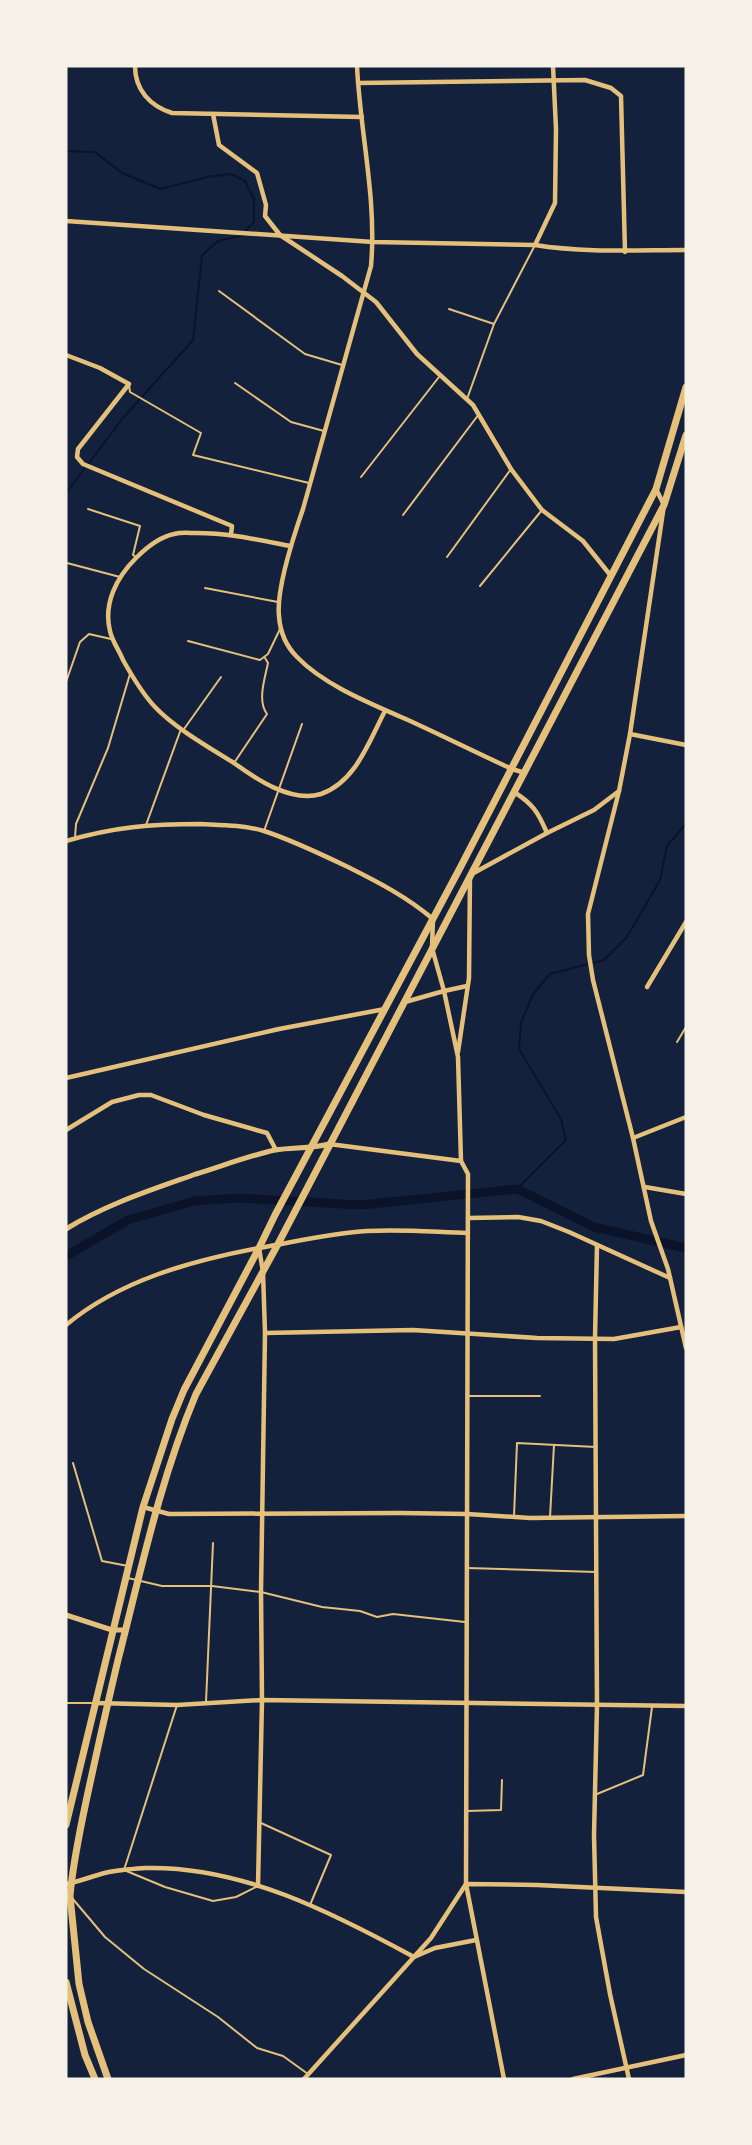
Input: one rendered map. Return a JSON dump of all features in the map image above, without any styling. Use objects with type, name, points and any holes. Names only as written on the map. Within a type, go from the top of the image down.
[{"type":"main road","points":[[66,1825],[143,1507],[184,1390],[512,769],[656,489],[686,387]]},
{"type":"main road","points":[[108,2079],[88,2022],[79,1984],[68,1884],[107,1704],[155,1510],[185,1420],[196,1394],[317,1170],[664,504],[683,455],[686,435]]},
{"type":"main road","points":[[66,1982],[85,2055],[95,2079]]},
{"type":"street","points":[[135,66],[136,79],[142,93],[158,108],[172,113],[362,117]]},
{"type":"street","points":[[357,66],[373,242],[371,266],[303,509],[290,546],[279,602],[281,627],[288,644],[303,662],[325,679],[385,711],[525,773]]},
{"type":"street","points":[[535,246],[555,203],[553,66]]},
{"type":"street","points":[[358,83],[554,79],[585,80],[611,88],[621,96],[625,252]]},
{"type":"street","points":[[213,114],[219,145],[257,173],[266,205],[265,216],[280,235],[342,276],[386,313],[417,354],[473,405],[524,489],[542,510],[583,541],[611,576]]},
{"type":"street","points":[[66,221],[373,242],[535,246],[625,252],[686,250]]},
{"type":"street","points":[[66,355],[100,368],[129,384],[78,448],[77,457],[83,464],[232,526],[231,534]]},
{"type":"street","points":[[656,489],[664,504],[630,734],[619,791],[588,914],[589,956],[592,977],[645,1187],[651,1221],[670,1278],[686,1347]]},
{"type":"street","points":[[290,546],[231,534],[175,534],[156,541],[125,568],[109,603],[109,629],[130,674],[156,709],[206,746],[265,784],[279,790],[309,796],[339,786],[353,771],[385,711]]},
{"type":"street","points":[[630,734],[686,745]]},
{"type":"street","points":[[470,875],[547,832],[594,810],[619,791]]},
{"type":"street","points":[[514,792],[537,810],[547,832]]},
{"type":"street","points":[[66,840],[86,834],[146,825],[232,825],[264,831],[330,858],[383,885],[413,902],[433,919],[432,948],[444,990],[458,1057]]},
{"type":"street","points":[[460,868],[470,875]]},
{"type":"street","points":[[470,875],[467,986],[458,1057],[461,1161],[468,1174],[466,1884],[504,2079]]},
{"type":"street","points":[[647,987],[686,922]]},
{"type":"street","points":[[403,1003],[444,990],[467,986]]},
{"type":"street","points":[[66,1078],[279,1029],[385,1009]]},
{"type":"street","points":[[66,1130],[112,1102],[139,1095],[151,1095],[204,1115],[267,1133],[276,1150]]},
{"type":"street","points":[[633,1137],[686,1117]]},
{"type":"street","points":[[66,1229],[88,1216],[136,1195],[239,1160],[276,1150],[312,1148],[329,1144],[461,1161]]},
{"type":"street","points":[[645,1187],[686,1194]]},
{"type":"street","points":[[468,1218],[518,1217],[542,1221],[670,1278]]},
{"type":"street","points":[[66,1325],[119,1290],[156,1275],[229,1253],[322,1235],[367,1231],[468,1233]]},
{"type":"street","points":[[597,1245],[595,1338],[597,1706],[594,1795],[596,1917],[629,2079]]},
{"type":"street","points":[[258,1886],[265,1333],[260,1248]]},
{"type":"street","points":[[265,1333],[413,1330],[537,1338],[614,1339],[681,1327]]},
{"type":"street","points":[[143,1507],[170,1514],[467,1514],[549,1518],[686,1516]]},
{"type":"street","points":[[66,1615],[112,1629],[126,1630]]},
{"type":"street","points":[[95,1703],[177,1706],[262,1700],[686,1706]]},
{"type":"street","points":[[68,1884],[104,1873],[124,1870],[148,1868],[193,1872],[231,1878],[310,1905],[357,1926],[414,1956],[435,1948],[476,1940]]},
{"type":"street","points":[[466,1884],[686,1892]]},
{"type":"street","points":[[303,2079],[431,1938],[466,1884]]},
{"type":"street","points":[[573,2079],[686,2055]]},
{"type":"lane","points":[[467,399],[494,324],[535,246]]},
{"type":"lane","points":[[219,291],[305,354],[342,365]]},
{"type":"lane","points":[[449,309],[494,324]]},
{"type":"lane","points":[[361,477],[441,375]]},
{"type":"lane","points":[[235,383],[291,422],[325,431]]},
{"type":"lane","points":[[129,384],[130,392],[201,434],[193,454],[309,483]]},
{"type":"lane","points":[[403,515],[479,414]]},
{"type":"lane","points":[[447,556],[511,469]]},
{"type":"lane","points":[[88,509],[140,526],[133,550],[133,555],[136,557]]},
{"type":"lane","points":[[480,586],[542,510]]},
{"type":"lane","points":[[67,563],[120,577]]},
{"type":"lane","points":[[205,588],[279,602]]},
{"type":"lane","points":[[188,641],[260,660],[265,658],[281,627]]},
{"type":"lane","points":[[66,682],[80,642],[89,634],[113,640]]},
{"type":"lane","points":[[234,764],[267,714],[263,710],[263,690],[268,663],[265,658]]},
{"type":"lane","points":[[75,838],[76,824],[108,748],[130,674]]},
{"type":"lane","points":[[146,825],[182,728],[221,676]]},
{"type":"lane","points":[[264,831],[302,723]]},
{"type":"lane","points":[[677,1042],[686,1027]]},
{"type":"lane","points":[[467,1396],[540,1396]]},
{"type":"lane","points":[[514,1516],[517,1443],[596,1447]]},
{"type":"lane","points":[[549,1518],[554,1445]]},
{"type":"lane","points":[[73,1463],[102,1561],[128,1566]]},
{"type":"lane","points":[[206,1705],[213,1543]]},
{"type":"lane","points":[[467,1568],[596,1572]]},
{"type":"lane","points":[[125,1578],[162,1586],[212,1586],[261,1592],[322,1606],[360,1611],[377,1617],[393,1614],[466,1623]]},
{"type":"lane","points":[[66,1703],[95,1703]]},
{"type":"lane","points":[[177,1706],[124,1870],[165,1887],[213,1901],[236,1897],[258,1886]]},
{"type":"lane","points":[[594,1795],[643,1775],[652,1707]]},
{"type":"lane","points":[[467,1811],[501,1810],[502,1780]]},
{"type":"lane","points":[[259,1821],[331,1855],[310,1905]]},
{"type":"lane","points":[[70,1896],[105,1937],[144,1969],[218,2017],[257,2048],[283,2056],[308,2074]]},
{"type":"waterway","points":[[66,151],[95,152],[122,173],[161,189],[207,177],[231,174],[245,181],[254,199],[254,222],[240,236],[218,241],[202,255],[193,340],[123,418],[66,493]]},
{"type":"waterway","points":[[517,1189],[566,1140],[561,1119],[519,1049],[521,1023],[533,994],[550,974],[604,960],[627,937],[660,880],[667,846],[686,826]]},
{"type":"waterway","points":[[66,1256],[128,1220],[194,1201],[238,1198],[361,1205],[517,1189],[594,1227],[686,1248]]}]
